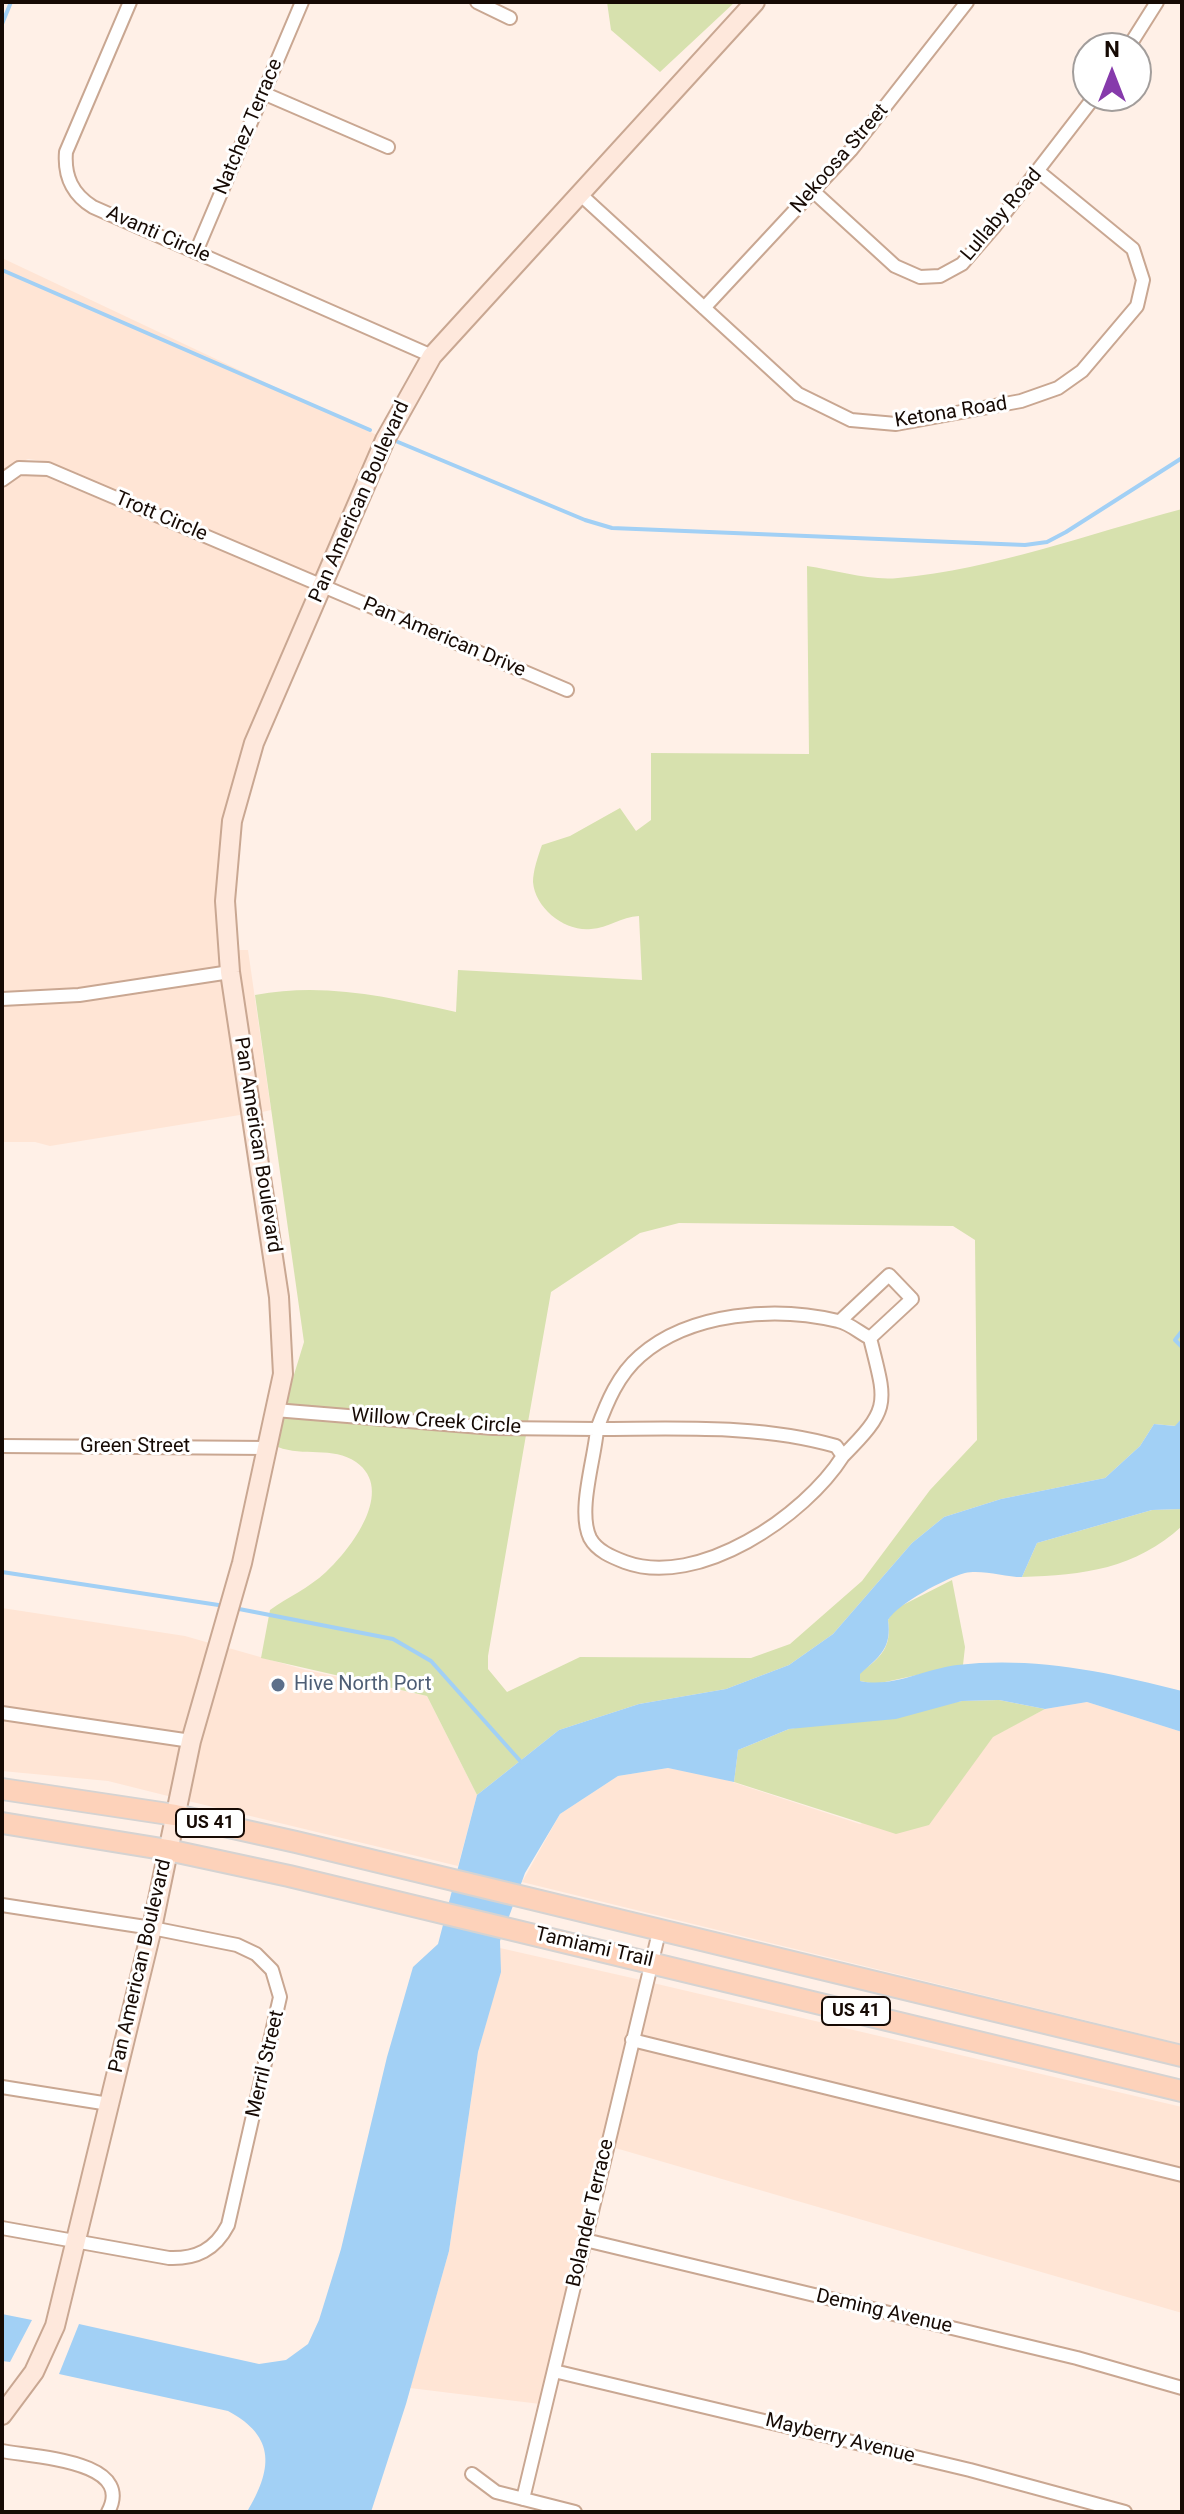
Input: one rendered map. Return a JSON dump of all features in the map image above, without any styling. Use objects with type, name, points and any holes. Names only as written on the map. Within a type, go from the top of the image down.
[{"type":"main road","name":"Tamiami Trail","points":[[2,1789],[175,1815],[660,1928],[1182,2056]]},
{"type":"main road","name":"Tamiami Trail","points":[[2,1823],[168,1850],[406,1904],[1182,2091]]},
{"type":"street","name":"Avanti Circle","points":[[130,2],[66,152],[67,175],[80,197],[93,207],[432,356]]},
{"type":"street","name":"Natchez Terrace","points":[[196,252],[302,2]]},
{"type":"street","points":[[477,2],[510,18]]},
{"type":"street","name":"Pan American Boulevard","points":[[2,2415],[34,2372],[48,2344],[78,2240],[152,1928],[191,1741],[225,1626],[283,1374],[283,1329],[230,972],[225,901],[226,859],[238,789],[385,440],[432,356],[755,2]]},
{"type":"street","name":"Nekoosa Street","points":[[704,308],[813,191],[899,92],[967,2]]},
{"type":"street","points":[[1138,32],[1157,2]]},
{"type":"street","points":[[263,93],[388,147]]},
{"type":"street","name":"Lullaby Road","points":[[813,191],[895,266],[906,273],[932,278],[962,264],[1039,172],[1083,112]]},
{"type":"street","name":"Ketona Road","points":[[581,195],[798,394],[851,420],[908,423],[1043,395],[1070,380],[1091,362],[1137,306],[1143,280],[1139,260],[1127,242],[1039,172]]},
{"type":"street","name":"Trott Circle","points":[[2,480],[19,468],[48,469],[321,586]]},
{"type":"street","name":"Pan American Drive","points":[[321,586],[567,690]]},
{"type":"street","points":[[2,999],[79,995],[230,972]]},
{"type":"street","points":[[840,1321],[889,1275],[912,1299],[870,1338]]},
{"type":"street","points":[[751,1313],[840,1321],[870,1338],[883,1393],[875,1423],[843,1456],[827,1481],[769,1526],[719,1557],[668,1569],[634,1565],[607,1556],[590,1539],[587,1520],[589,1482],[597,1429],[612,1391],[640,1356],[695,1323],[751,1313]]},
{"type":"street","name":"Willow Creek Circle","points":[[275,1410],[493,1428],[736,1430],[809,1438],[836,1446],[843,1456]]},
{"type":"street","name":"Green Street","points":[[2,1446],[268,1448]]},
{"type":"street","points":[[2,1713],[191,1741]]},
{"type":"street","name":"Merril Street","points":[[2,1905],[152,1928],[237,1945],[264,1960],[280,1987],[276,2029],[228,2225],[213,2246],[204,2252],[181,2258],[2,2228]]},
{"type":"street","name":"Bolander Terrace","points":[[523,2499],[660,1928]]},
{"type":"street","points":[[632,2040],[1182,2175]]},
{"type":"street","points":[[2,2087],[109,2104]]},
{"type":"street","name":"Deming Avenue","points":[[585,2240],[1077,2358],[1182,2388]]},
{"type":"street","name":"Mayberry Avenue","points":[[554,2371],[970,2470],[1125,2512]]},
{"type":"street","points":[[2,2451],[98,2472],[112,2488],[113,2500],[108,2512]]},
{"type":"street","points":[[472,2474],[488,2488],[575,2512]]},
{"type":"shaded area","points":[[2,258],[379,436],[318,577],[50,462],[28,459],[2,471]]},
{"type":"shaded area","points":[[37,473],[313,589],[248,741],[223,966],[78,988],[2,992],[2,491],[13,478]]},
{"type":"shaded area","points":[[234,950],[248,950],[271,1110],[258,1113]]},
{"type":"shaded area","points":[[225,979],[246,1114],[50,1146],[35,1142],[2,1142],[2,1006],[79,1002]]},
{"type":"shaded area","points":[[2,1608],[185,1636],[213,1644],[186,1733],[2,1706]]},
{"type":"shaded area","points":[[225,1647],[306,1670],[427,1696],[477,1795],[458,1866],[184,1800]]},
{"type":"shaded area","points":[[1087,1702],[1182,1732],[1182,2044],[522,1882],[560,1814],[618,1776],[668,1768],[717,1777],[860,1824],[968,1769],[993,1736],[1045,1709]]},
{"type":"shaded area","points":[[2,1720],[183,1746],[172,1797],[108,1781],[2,1771]]},
{"type":"shaded area","points":[[500,1948],[641,1980],[540,2404],[410,2388],[449,2251],[478,2052],[500,1972]]},
{"type":"shaded area","points":[[653,1983],[1182,2107],[1182,2168],[640,2035]]},
{"type":"shaded area","points":[[636,2048],[1182,2182],[1182,2313],[612,2147]]},
{"type":"green space","points":[[607,2],[735,2],[660,72],[611,30]]},
{"type":"green space","points":[[1182,509],[1182,1418],[1176,1426],[1154,1424],[1140,1446],[1105,1478],[1001,1499],[944,1517],[912,1543],[833,1634],[789,1665],[726,1689],[639,1704],[559,1730],[477,1795],[427,1696],[261,1658],[270,1610],[313,1583],[336,1562],[357,1534],[371,1503],[372,1488],[367,1474],[356,1462],[338,1454],[278,1447],[283,1417],[526,1435],[488,1656],[488,1669],[507,1692],[580,1657],[751,1658],[790,1644],[862,1581],[930,1490],[977,1440],[975,1240],[953,1226],[679,1223],[640,1233],[551,1292],[528,1422],[285,1404],[304,1342],[255,995],[306,990],[356,993],[456,1012],[458,970],[642,980],[639,916],[603,927],[581,929],[553,917],[539,901],[533,882],[542,845],[570,836],[620,808],[636,831],[651,820],[651,753],[809,754],[807,566],[876,578],[934,573],[1041,550]]},
{"type":"green space","points":[[1182,1509],[1182,1526],[1146,1552],[1127,1561],[1087,1571],[1022,1577],[1037,1543],[1152,1510]]},
{"type":"green space","points":[[952,1580],[965,1647],[963,1665],[876,1684],[860,1681],[860,1673],[879,1657],[886,1645],[888,1620],[895,1609]]},
{"type":"green space","points":[[999,1700],[1045,1709],[993,1737],[929,1825],[896,1834],[734,1782],[738,1750],[789,1729],[962,1701]]},
{"type":"water","points":[[1182,1418],[1182,1509],[1152,1510],[1037,1543],[1022,1577],[971,1572],[934,1586],[902,1606],[888,1620],[886,1645],[860,1674],[860,1681],[884,1682],[945,1667],[985,1663],[1070,1668],[1182,1691],[1182,1732],[1087,1702],[1045,1709],[999,1700],[962,1701],[896,1719],[789,1729],[738,1750],[734,1782],[668,1768],[618,1776],[560,1814],[525,1873],[500,1941],[501,1972],[478,2052],[449,2251],[406,2404],[371,2512],[247,2512],[261,2482],[265,2456],[262,2443],[244,2421],[228,2411],[59,2374],[79,2324],[259,2364],[286,2360],[308,2344],[319,2320],[341,2249],[387,2057],[413,1967],[438,1944],[477,1795],[559,1730],[639,1704],[726,1689],[789,1665],[833,1634],[912,1543],[944,1517],[1001,1499],[1105,1478],[1140,1446],[1154,1424],[1175,1426]]},
{"type":"water","points":[[2,2314],[32,2320],[10,2362],[2,2361]]},
{"type":"waterway","points":[[2,24],[11,2]]},
{"type":"waterway","points":[[2,270],[370,430]]},
{"type":"waterway","points":[[398,442],[585,520],[612,528],[1025,545],[1047,542],[1066,532],[1182,458]]},
{"type":"waterway","points":[[1182,1331],[1175,1340],[1182,1347]]},
{"type":"waterway","points":[[2,1572],[225,1606]]},
{"type":"waterway","points":[[234,1608],[393,1639],[431,1661],[522,1763]]},
{"type":"place","name":"Hive North Port","points":[[278,1685]]}]
